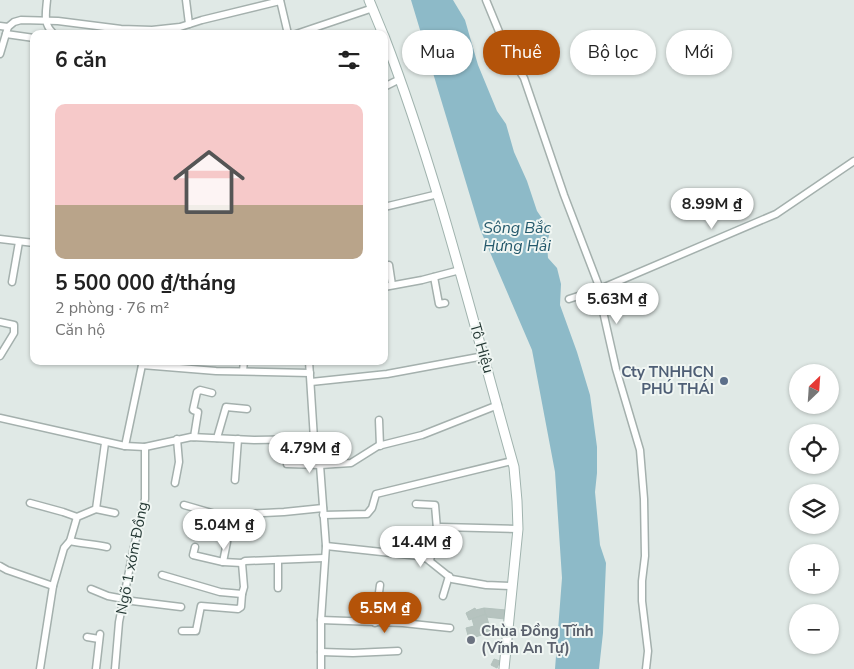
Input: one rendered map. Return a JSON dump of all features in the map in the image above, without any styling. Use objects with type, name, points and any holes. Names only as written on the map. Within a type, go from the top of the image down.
[{"type":"main road","name":"Tô Hiệu","points":[[371,4],[381,30]]},
{"type":"main road","name":"Tô Hiệu","points":[[388,48],[438,194],[498,405],[512,462],[518,501],[518,529],[504,669]]},
{"type":"street","points":[[47,0],[46,21],[50,30]]},
{"type":"street","points":[[186,0],[189,24]]},
{"type":"street","points":[[486,0],[507,51],[524,78],[564,195],[600,289],[602,307],[616,369],[640,450],[644,499],[645,556],[642,588],[643,618],[648,651],[646,669]]},
{"type":"street","points":[[181,30],[189,24],[280,1],[287,30]]},
{"type":"street","points":[[306,30],[371,4]]},
{"type":"street","points":[[0,51],[8,27],[14,22],[21,20],[58,21],[121,30]]},
{"type":"street","points":[[54,30],[58,21]]},
{"type":"street","points":[[88,30],[89,25]]},
{"type":"street","points":[[0,26],[8,27]]},
{"type":"street","points":[[6,34],[30,37]]},
{"type":"street","points":[[388,85],[400,79]]},
{"type":"street","points":[[569,299],[600,289],[776,214],[854,160]]},
{"type":"street","points":[[388,206],[438,194]]},
{"type":"street","points":[[0,239],[30,243]]},
{"type":"street","points":[[12,282],[19,242]]},
{"type":"street","points":[[389,265],[392,285]]},
{"type":"street","points":[[388,286],[460,270]]},
{"type":"street","points":[[434,277],[439,304],[445,303]]},
{"type":"street","points":[[0,322],[15,328],[0,356]]},
{"type":"street","points":[[311,382],[387,374],[484,356]]},
{"type":"street","points":[[124,446],[142,365]]},
{"type":"street","points":[[160,365],[216,371],[310,373]]},
{"type":"street","points":[[243,371],[244,365]]},
{"type":"street","points":[[309,365],[314,439],[320,465],[326,546],[321,620],[321,669]]},
{"type":"street","points":[[194,437],[198,412],[193,410],[197,392],[200,390],[212,392]]},
{"type":"street","points":[[286,440],[286,464],[320,465],[351,463],[380,446],[422,434],[498,405]]},
{"type":"street","points":[[217,438],[226,407],[247,409]]},
{"type":"street","points":[[0,418],[124,446],[145,447],[194,437],[314,439]]},
{"type":"street","points":[[379,420],[380,446]]},
{"type":"street","points":[[174,483],[179,462],[177,439]]},
{"type":"street","points":[[235,480],[238,439]]},
{"type":"street","points":[[96,509],[105,443]]},
{"type":"street","name":"Ngõ 1 xóm Đồng","points":[[115,669],[124,599],[145,499],[145,447]]},
{"type":"street","points":[[184,504],[230,518],[244,514],[284,512],[323,511],[367,514],[372,508],[376,494],[512,462]]},
{"type":"street","points":[[30,502],[77,517],[96,509],[116,513]]},
{"type":"street","points":[[416,504],[435,504],[437,529],[430,561]]},
{"type":"street","points":[[40,669],[53,586],[64,548],[70,541],[77,517]]},
{"type":"street","points":[[223,562],[230,518]]},
{"type":"street","points":[[437,529],[441,527],[518,529]]},
{"type":"street","points":[[70,541],[107,547]]},
{"type":"street","points":[[326,546],[419,556],[430,561],[452,579],[512,586]]},
{"type":"street","points":[[195,547],[193,555],[223,562],[242,563],[324,558]]},
{"type":"street","points":[[278,560],[278,588]]},
{"type":"street","points":[[182,631],[196,631],[201,606],[231,610],[241,607],[244,587],[242,563]]},
{"type":"street","points":[[0,566],[53,586]]},
{"type":"street","points":[[162,575],[220,592],[242,594]]},
{"type":"street","points":[[443,596],[449,576]]},
{"type":"street","points":[[375,623],[380,585]]},
{"type":"street","points":[[91,589],[108,596],[181,607]]},
{"type":"street","points":[[321,620],[403,623],[450,628]]},
{"type":"street","points":[[87,637],[100,637],[96,669]]},
{"type":"street","points":[[321,652],[353,653],[398,650]]},
{"type":"water","name":"Sông Bắc Hưng Hải","points":[[411,0],[453,0],[465,20],[468,30],[420,30]]},
{"type":"water","name":"Sông Bắc Hưng Hải","points":[[473,48],[497,111],[506,124],[514,152],[527,181],[537,211],[550,230],[547,245],[548,258],[557,268],[561,284],[560,305],[590,395],[597,447],[595,492],[600,545],[606,563],[603,633],[599,669],[555,669],[562,578],[555,472],[532,350],[480,229],[434,75],[473,75]]},
{"type":"building","points":[[475,608],[476,610],[484,608],[486,614],[469,620],[466,613]]},
{"type":"building","points":[[484,608],[506,610],[505,619],[486,617]]},
{"type":"building","points":[[486,614],[491,632],[469,639],[466,628],[474,626],[472,619]]},
{"type":"building","points":[[494,659],[500,661],[497,668],[491,665]]},
{"type":"place","name":"Cty TNHHCN PHÚ THÁI","points":[[724,381]]},
{"type":"place","name":"Chùa Đồng Tĩnh (Vĩnh An Tự)","points":[[471,640]]}]
